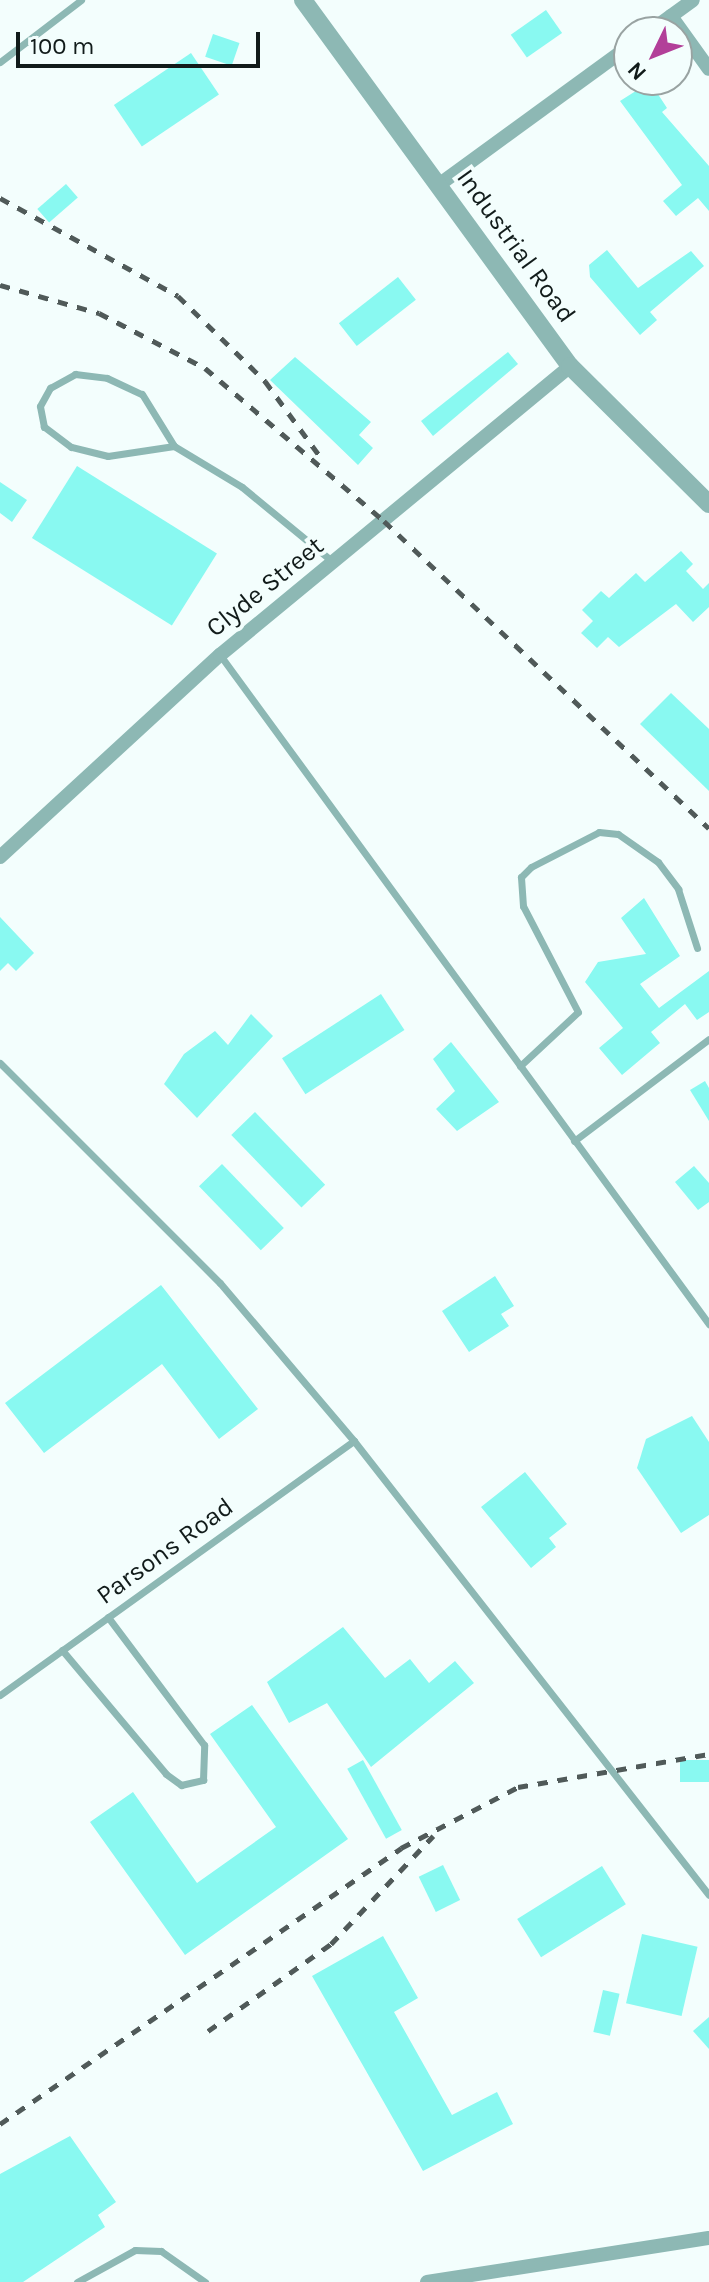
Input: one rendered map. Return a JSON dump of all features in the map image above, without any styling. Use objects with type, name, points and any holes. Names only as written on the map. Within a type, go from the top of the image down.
[{"type":"street","name":"Industrial Road","points":[[303,0],[570,366],[709,504]]},
{"type":"street","points":[[671,16],[693,0]]},
{"type":"street","points":[[693,47],[709,69]]},
{"type":"street","points":[[440,184],[613,58]]},
{"type":"street","name":"Clyde Street","points":[[0,857],[220,655],[570,366]]},
{"type":"street","points":[[427,2282],[709,2238]]},
{"type":"lane","points":[[0,62],[81,0]]},
{"type":"lane","points":[[174,446],[108,456],[71,447],[44,427],[40,406],[50,388],[75,374],[107,378],[142,394],[174,446],[242,487],[333,562]]},
{"type":"lane","points":[[220,655],[709,1324]]},
{"type":"lane","points":[[520,1066],[578,1012],[523,906],[521,877],[531,867],[599,832],[626,838],[678,889],[697,948]]},
{"type":"lane","points":[[574,1141],[709,1039]]},
{"type":"lane","points":[[0,1063],[220,1283],[354,1441],[709,1895]]},
{"type":"lane","name":"Parsons Road","points":[[0,1695],[354,1441]]},
{"type":"lane","points":[[62,1650],[166,1774],[181,1785],[203,1780],[204,1745],[108,1617]]},
{"type":"lane","points":[[77,2282],[135,2250],[161,2251],[205,2282]]},
{"type":"building","points":[[546,10],[562,33],[527,58],[511,35]]},
{"type":"building","points":[[213,34],[239,43],[232,66],[205,57]]},
{"type":"building","points":[[191,53],[219,94],[142,146],[114,105]]},
{"type":"building","points":[[628,96],[659,96],[667,108],[662,112],[709,166],[709,211],[698,198],[676,216],[663,201],[682,185],[620,101]]},
{"type":"building","points":[[66,184],[78,198],[49,223],[37,209]]},
{"type":"building","points":[[607,250],[638,288],[691,251],[704,266],[650,312],[657,320],[640,335],[590,277],[589,265]]},
{"type":"building","points":[[398,277],[416,300],[357,346],[339,323]]},
{"type":"building","points":[[508,352],[518,364],[433,436],[421,421]]},
{"type":"building","points":[[295,357],[371,422],[359,435],[373,448],[358,465],[270,380]]},
{"type":"building","points":[[77,466],[217,553],[172,626],[32,538]]},
{"type":"building","points":[[0,482],[27,500],[12,522],[0,513]]},
{"type":"building","points":[[681,551],[693,564],[686,571],[703,589],[709,583],[709,607],[693,622],[676,604],[619,647],[608,637],[597,648],[581,633],[593,621],[582,610],[601,591],[609,598],[636,573],[645,582]]},
{"type":"building","points":[[671,693],[709,729],[709,791],[640,724]]},
{"type":"building","points":[[644,898],[680,956],[640,984],[659,1008],[709,971],[709,1012],[697,1020],[685,1004],[651,1032],[660,1043],[622,1075],[599,1048],[623,1028],[585,982],[598,962],[646,954],[621,918]]},
{"type":"building","points":[[0,917],[34,953],[16,971],[8,963],[0,971]]},
{"type":"building","points":[[381,994],[404,1030],[305,1094],[282,1058]]},
{"type":"building","points":[[251,1014],[273,1036],[197,1118],[164,1084],[184,1054],[215,1031],[228,1045]]},
{"type":"building","points":[[451,1042],[499,1102],[457,1131],[436,1109],[455,1091],[433,1059]]},
{"type":"building","points":[[705,1081],[709,1088],[709,1121],[690,1090]]},
{"type":"building","points":[[255,1112],[325,1185],[301,1208],[231,1135]]},
{"type":"building","points":[[222,1164],[284,1228],[261,1250],[199,1186]]},
{"type":"building","points":[[694,1166],[709,1183],[709,1202],[698,1210],[675,1182]]},
{"type":"building","points":[[495,1276],[514,1306],[501,1314],[509,1326],[469,1352],[442,1311]]},
{"type":"building","points":[[161,1285],[258,1409],[219,1439],[162,1364],[44,1453],[5,1403]]},
{"type":"building","points":[[692,1416],[709,1442],[709,1515],[681,1533],[637,1468],[646,1439]]},
{"type":"building","points":[[525,1472],[567,1524],[549,1538],[556,1547],[531,1568],[481,1507]]},
{"type":"building","points":[[343,1627],[385,1678],[410,1659],[429,1683],[455,1661],[474,1683],[371,1767],[327,1703],[289,1723],[267,1682]]},
{"type":"building","points":[[252,1705],[348,1839],[185,1955],[90,1822],[133,1792],[197,1883],[276,1827],[210,1734]]},
{"type":"building","points":[[363,1760],[402,1830],[386,1839],[347,1769]]},
{"type":"building","points":[[680,1760],[709,1760],[709,1782],[680,1782]]},
{"type":"building","points":[[443,1865],[460,1900],[436,1912],[419,1877]]},
{"type":"building","points":[[602,1866],[626,1904],[541,1957],[517,1919]]},
{"type":"building","points":[[642,1934],[698,1947],[682,2016],[626,2003]]},
{"type":"building","points":[[383,1936],[418,1998],[394,2012],[452,2115],[497,2092],[513,2124],[423,2171],[312,1976]]},
{"type":"building","points":[[603,1990],[620,1994],[610,2036],[593,2032]]},
{"type":"building","points":[[709,2017],[709,2049],[693,2031]]},
{"type":"building","points":[[70,2136],[116,2202],[98,2215],[105,2227],[23,2282],[0,2282],[0,2174]]},
{"type":"railway","points":[[0,198],[178,296],[265,381],[319,455]]},
{"type":"railway","points":[[0,285],[99,313],[205,368],[384,521],[709,828]]},
{"type":"railway","points":[[0,2124],[401,1848],[518,1787],[709,1754]]},
{"type":"railway","points":[[208,2031],[331,1944],[433,1836]]}]
